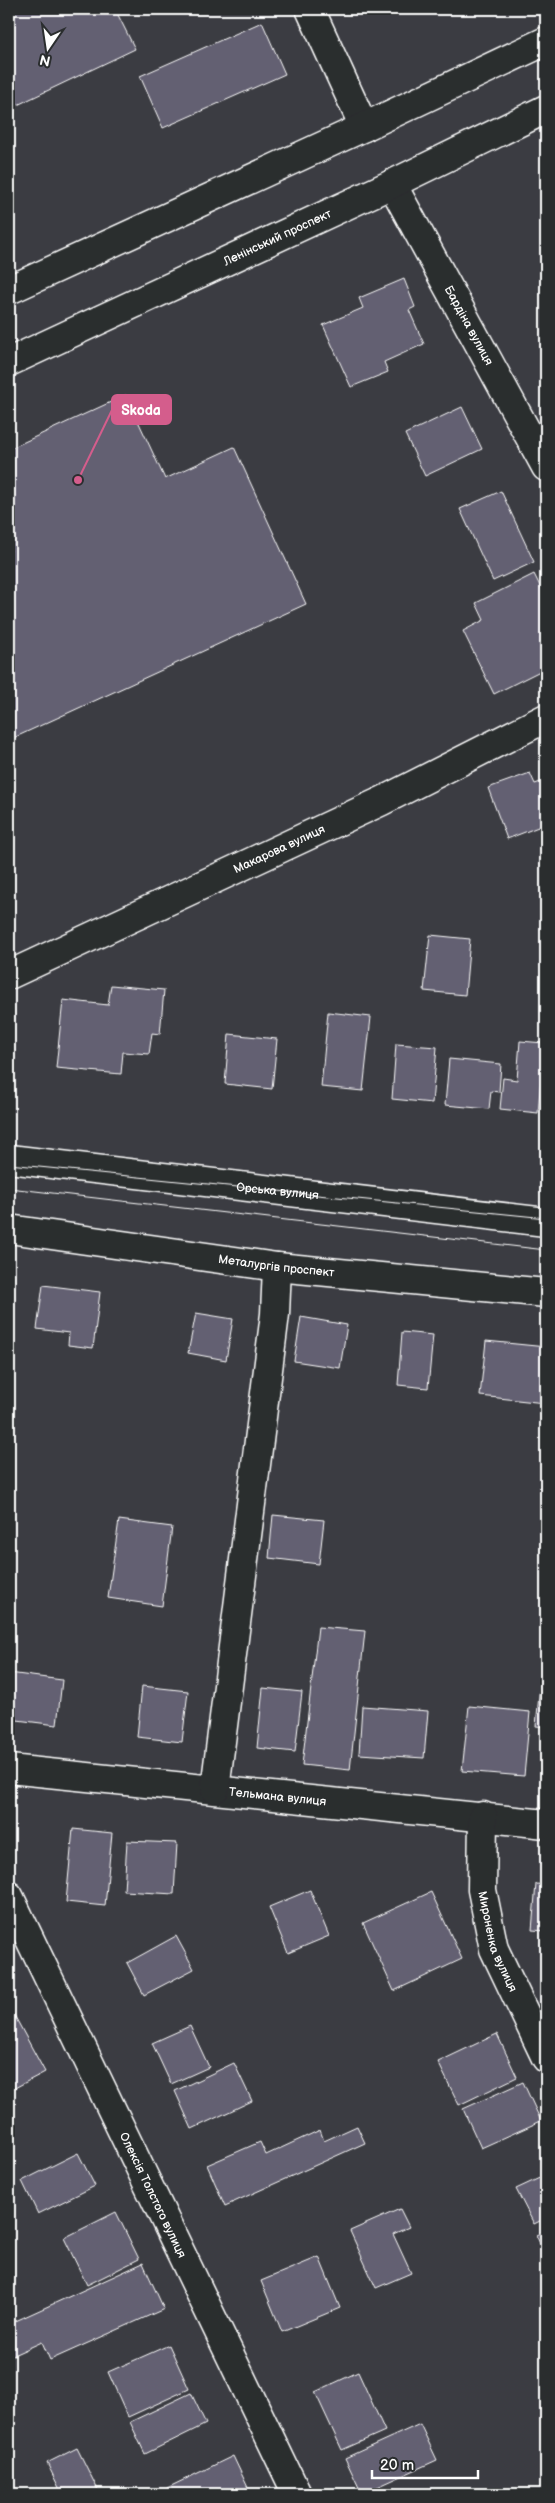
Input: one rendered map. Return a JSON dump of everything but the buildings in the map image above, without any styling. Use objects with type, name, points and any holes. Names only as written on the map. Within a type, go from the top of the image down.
[{"type":"street","points":[[310,9],[364,127]]},
{"type":"street","points":[[9,290],[546,41]]},
{"type":"street","name":"Ленінський проспект","points":[[9,362],[392,184],[546,109]]},
{"type":"street","name":"Бардіна вулиця","points":[[392,184],[546,467]]},
{"type":"street","name":"Макарова вулиця","points":[[9,975],[382,802],[546,718]]},
{"type":"street","name":"Орська вулиця","points":[[9,1159],[546,1222]]},
{"type":"street","name":"Металургів проспект","points":[[9,1229],[277,1267],[546,1293]]},
{"type":"street","points":[[215,1790],[275,1314],[277,1267]]},
{"type":"street","name":"Тельмана вулиця","points":[[9,1769],[483,1816],[546,1824]]},
{"type":"street","name":"Мироненка вулиця","points":[[483,1816],[482,1890],[494,1949],[546,2058]]},
{"type":"street","name":"Олексія Толстого вулиця","points":[[9,1896],[296,2494]]},
{"type":"tram line","points":[[9,1164],[546,1218]]},
{"type":"tram line","points":[[9,1188],[546,1250]]},
{"type":"place","name":"Skoda","points":[[78,480]]}]
